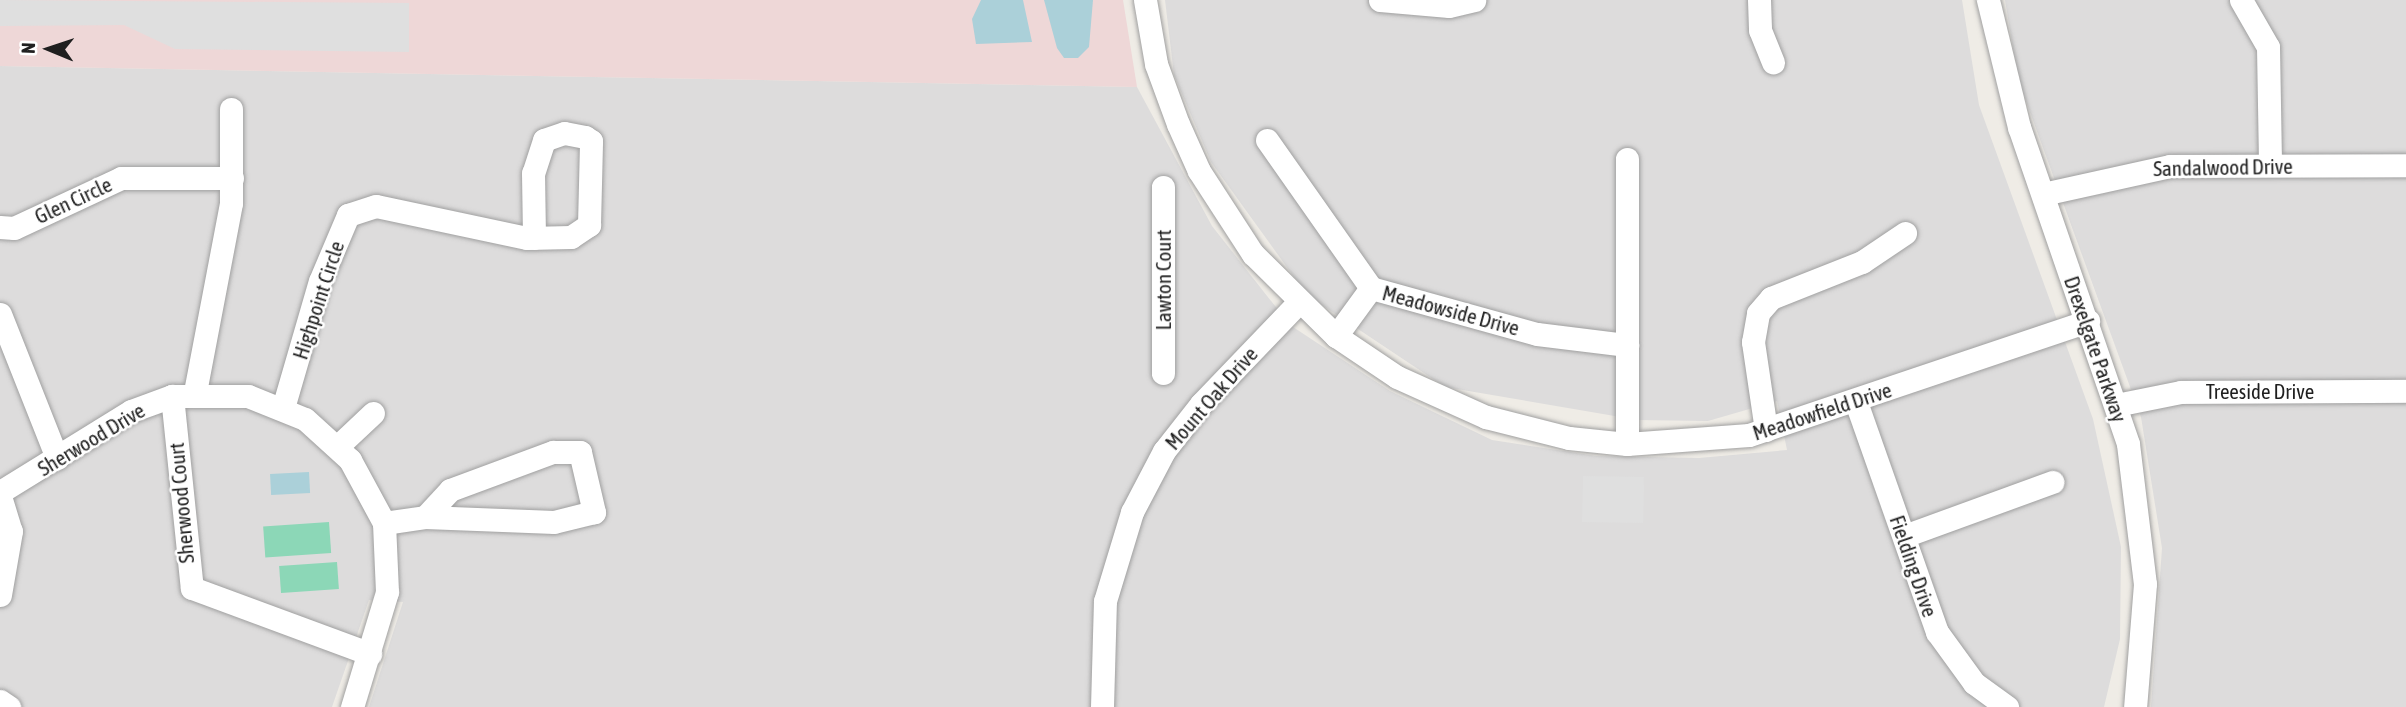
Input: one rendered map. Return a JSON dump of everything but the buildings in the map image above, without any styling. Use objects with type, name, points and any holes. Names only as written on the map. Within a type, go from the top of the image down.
[{"type":"street","name":"Meadowfield Drive","points":[[1145,0],[1156,64],[1199,171],[1253,254],[1298,303],[1336,336],[1397,377],[1486,417],[1569,438],[1627,444],[1700,442],[1766,430],[1856,402],[2088,321]]},
{"type":"street","points":[[1380,0],[1449,6],[1474,0]]},
{"type":"street","points":[[1759,0],[1760,30],[1773,62]]},
{"type":"street","name":"Drexelgate Parkway","points":[[1988,0],[2009,96],[2116,405],[2144,550],[2144,647],[2135,707]]},
{"type":"street","points":[[2241,0],[2268,47],[2270,165]]},
{"type":"street","points":[[195,393],[232,178],[231,109]]},
{"type":"street","name":"Highpoint Circle","points":[[284,408],[320,281],[348,215],[376,206],[534,238],[571,237],[589,225],[591,141],[584,137],[564,133],[544,140],[533,173],[534,238]]},
{"type":"street","name":"Meadowside Drive","points":[[1267,140],[1371,288],[1537,334],[1627,345]]},
{"type":"street","points":[[1627,159],[1627,444]]},
{"type":"street","name":"Sandalwood Drive","points":[[2043,194],[2152,168],[2406,165]]},
{"type":"street","name":"Glen Circle","points":[[0,228],[14,228],[121,178],[232,178]]},
{"type":"street","name":"Lawton Court","points":[[1163,187],[1163,373]]},
{"type":"street","points":[[1766,430],[1753,342],[1758,313],[1771,298],[1863,262],[1905,233]]},
{"type":"street","points":[[1336,336],[1371,288]]},
{"type":"street","name":"Mount Oak Drive","points":[[1102,707],[1105,601],[1132,512],[1164,451],[1201,404],[1298,303]]},
{"type":"street","points":[[0,314],[57,458]]},
{"type":"street","name":"Treeside Drive","points":[[2116,405],[2180,392],[2406,391]]},
{"type":"street","name":"Sherwood Drive","points":[[0,494],[131,411],[172,396],[195,393],[248,396],[284,408],[338,446],[361,474],[384,523]]},
{"type":"street","name":"Sherwood Court","points":[[172,396],[192,588],[370,653]]},
{"type":"street","name":"Fielding Drive","points":[[1856,402],[1951,657],[2007,707]]},
{"type":"street","points":[[338,446],[373,413]]},
{"type":"street","points":[[358,705],[387,592],[384,523],[425,517],[554,522],[594,512],[580,452],[553,452],[450,490],[425,517]]},
{"type":"street","points":[[1904,536],[2052,482]]},
{"type":"street","points":[[0,494],[11,531],[0,595]]},
{"type":"street","points":[[0,701],[9,707]]},
{"type":"shaded area","points":[[0,0],[1123,0],[1137,87],[0,66]]},
{"type":"shaded area","points":[[0,0],[409,3],[409,52],[175,49],[124,25],[0,26]]},
{"type":"shaded area","points":[[1165,0],[1962,0],[1979,105],[2093,419],[2121,547],[2120,639],[2104,707],[369,707],[403,602],[369,600],[332,707],[0,707],[0,66],[1137,87],[1212,226],[1290,325],[1390,391],[1492,440],[1596,456],[1699,458],[1787,450],[1777,401],[1708,421],[1638,420],[1445,387],[1307,295],[1211,162],[1174,75]]},
{"type":"shaded area","points":[[2005,0],[2406,0],[2406,707],[2151,707],[2162,548],[2141,417],[2018,79]]},
{"type":"shaded area","points":[[1583,476],[1644,477],[1643,523],[1582,522]]},
{"type":"green space","points":[[329,522],[331,553],[265,558],[263,527]]},
{"type":"green space","points":[[337,562],[339,589],[281,593],[279,566]]},
{"type":"water","points":[[981,0],[1023,0],[1032,42],[976,44],[972,19]]},
{"type":"water","points":[[1044,0],[1093,0],[1089,47],[1078,58],[1064,58],[1057,48]]},
{"type":"water","points":[[309,472],[310,493],[271,495],[270,474]]}]
